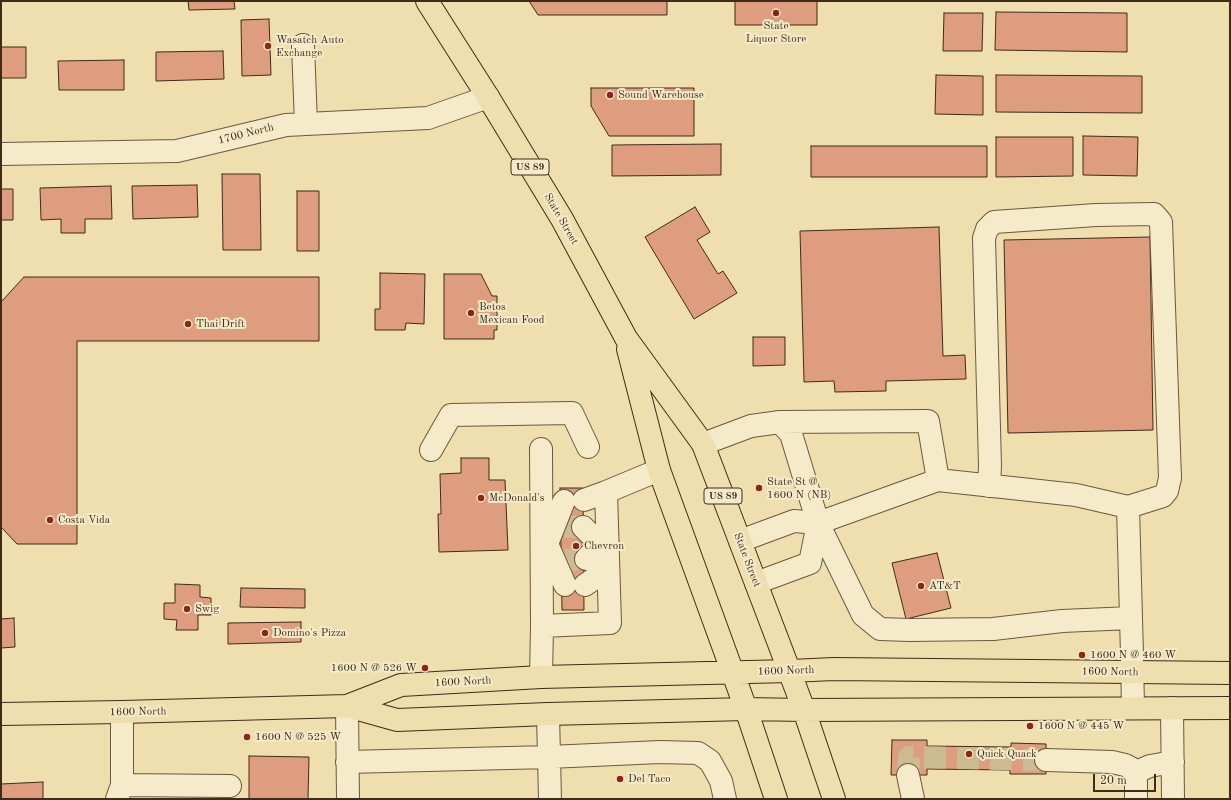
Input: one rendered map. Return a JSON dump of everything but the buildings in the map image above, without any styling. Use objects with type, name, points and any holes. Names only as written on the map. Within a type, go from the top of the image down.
[{"type":"main road","name":"State Street","points":[[427,1],[488,97],[562,220],[626,338],[703,444],[790,671],[834,799]]},
{"type":"main road","name":"State Street","points":[[626,338],[659,470],[733,672],[776,799]]},
{"type":"main road","name":"1600 North","points":[[347,706],[401,685],[541,677],[834,669],[1230,674]]},
{"type":"main road","name":"1600 North","points":[[1,714],[347,706],[397,720],[548,714],[746,709],[1230,708]]},
{"type":"street","points":[[303,46],[306,124]]},
{"type":"street","name":"1700 North","points":[[1,154],[177,151],[286,125],[428,118],[488,97]]},
{"type":"street","points":[[740,541],[794,521],[818,522],[938,480],[989,486],[1076,495],[1128,507],[1163,496],[1167,491],[1170,478],[1161,222],[1154,214],[1096,215],[994,222],[987,228],[984,238],[990,466],[989,486]]},
{"type":"street","points":[[431,450],[451,415],[572,413],[588,447]]},
{"type":"street","points":[[703,444],[752,426],[780,422],[928,421],[938,480]]},
{"type":"street","points":[[780,422],[791,434],[818,522],[863,615],[880,628],[909,630],[993,628],[1062,621],[1131,618]]},
{"type":"street","points":[[541,449],[544,544],[541,677]]},
{"type":"street","points":[[544,544],[574,501],[606,492],[659,470]]},
{"type":"street","points":[[542,626],[610,623],[608,569],[604,544],[606,492]]},
{"type":"street","points":[[1128,507],[1133,708]]},
{"type":"street","points":[[756,583],[810,563],[818,522]]},
{"type":"street","points":[[544,544],[574,527],[604,544]]},
{"type":"street","points":[[544,544],[575,560],[604,544]]},
{"type":"street","points":[[544,544],[575,585],[608,569]]},
{"type":"street","points":[[347,706],[348,799]]},
{"type":"street","points":[[1172,708],[1173,799]]},
{"type":"street","points":[[122,712],[120,792],[230,786]]},
{"type":"street","points":[[548,714],[550,799]]},
{"type":"street","points":[[347,762],[549,757],[660,752],[698,753],[710,761],[721,781],[725,799]]},
{"type":"street","points":[[1046,760],[1112,762],[1131,768],[1136,778],[1136,799]]},
{"type":"street","points":[[1134,773],[1150,766],[1173,762]]},
{"type":"street","points":[[908,775],[913,799]]},
{"type":"tunnel","points":[[564,527],[583,527]]},
{"type":"tunnel","points":[[565,560],[586,559]]},
{"type":"tunnel","points":[[908,775],[909,757],[1046,760]]},
{"type":"place","name":"State Liquor Store","points":[[776,13]]},
{"type":"place","name":"Wasatch Auto Exchange","points":[[268,46]]},
{"type":"place","name":"Sound Warehouse","points":[[610,95]]},
{"type":"place","name":"Betos Mexican Food","points":[[471,313]]},
{"type":"place","name":"Thai Drift","points":[[188,324]]},
{"type":"place","name":"State St @ 1600 N (NB)","points":[[759,488]]},
{"type":"place","name":"McDonald's","points":[[481,498]]},
{"type":"place","name":"Costa Vida","points":[[50,520]]},
{"type":"place","name":"Chevron","points":[[576,546]]},
{"type":"place","name":"AT&T","points":[[921,586]]},
{"type":"place","name":"Swig","points":[[187,609]]},
{"type":"place","name":"Domino's Pizza","points":[[265,633]]},
{"type":"place","name":"1600 N @ 460 W","points":[[1082,655]]},
{"type":"place","name":"1600 N @ 526 W","points":[[425,668]]},
{"type":"place","name":"1600 N @ 445 W","points":[[1030,726]]},
{"type":"place","name":"1600 N @ 525 W","points":[[247,737]]},
{"type":"place","name":"Quick Quack","points":[[969,754]]},
{"type":"place","name":"Del Taco","points":[[620,779]]}]
